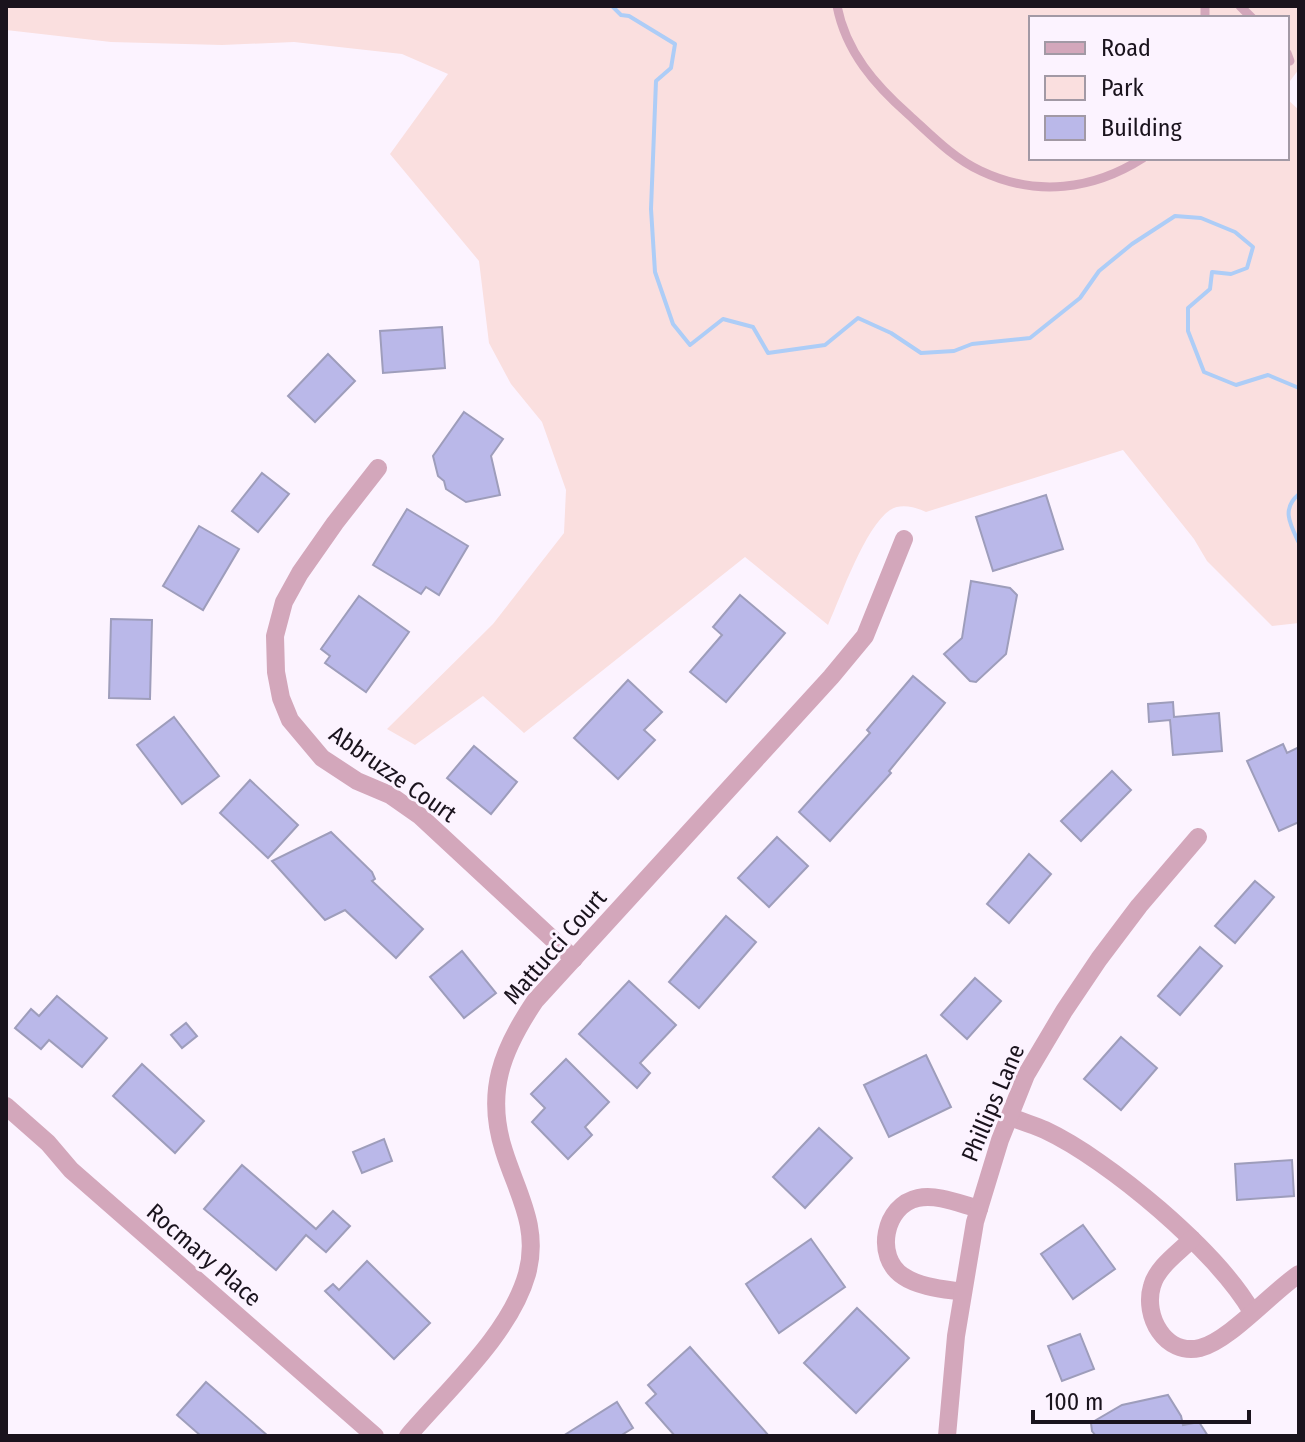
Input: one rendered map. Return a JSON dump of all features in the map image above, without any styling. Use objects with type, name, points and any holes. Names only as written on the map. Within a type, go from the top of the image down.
[{"type":"street","name":"Abbruzze Court","points":[[378,468],[335,523],[284,602],[275,636],[276,672],[281,698],[290,720],[322,758],[357,781],[390,795],[420,816],[574,959]]},
{"type":"street","name":"Mattucci Court","points":[[408,1436],[495,1335],[521,1292],[528,1272],[530,1249],[524,1201],[499,1133],[498,1081],[502,1057],[515,1030],[535,1001],[865,636],[904,539]]},
{"type":"street","name":"Phillips Lane","points":[[947,1436],[956,1336],[979,1209],[1000,1140],[1026,1075],[1099,959],[1198,837]]},
{"type":"street","name":"Rocmary Place","points":[[6,1106],[48,1143],[83,1181],[375,1436]]},
{"type":"street","points":[[1011,1117],[1045,1130],[1075,1147],[1125,1183],[1192,1239],[1227,1276],[1252,1312]]},
{"type":"street","points":[[963,1292],[927,1286],[902,1276],[888,1259],[884,1242],[889,1225],[900,1208],[917,1198],[941,1198],[979,1209]]},
{"type":"street","points":[[1192,1239],[1159,1272],[1151,1287],[1152,1319],[1164,1336],[1182,1347],[1200,1348],[1227,1332],[1299,1274]]},
{"type":"lane","points":[[837,6],[842,29],[862,67],[889,97],[943,145],[980,171],[1013,182],[1055,187],[1088,184],[1117,174],[1140,160]]},
{"type":"green space","points":[[6,6],[1299,6],[1299,69],[1289,82],[1289,16],[1029,16],[1029,160],[1289,160],[1289,101],[1299,110],[1299,623],[1272,626],[1207,561],[1194,539],[1123,450],[926,512],[903,506],[890,510],[863,546],[828,625],[745,557],[524,733],[483,696],[415,745],[387,729],[493,624],[564,533],[566,490],[542,422],[511,384],[489,343],[479,261],[390,154],[448,74],[402,54],[294,42],[222,45],[111,42],[6,30]]},
{"type":"building","points":[[442,327],[445,368],[383,373],[380,331]]},
{"type":"building","points":[[328,354],[355,381],[315,422],[288,396]]},
{"type":"building","points":[[464,412],[503,439],[491,456],[500,495],[466,502],[446,489],[444,481],[438,476],[433,456]]},
{"type":"building","points":[[262,473],[289,494],[258,532],[232,511]]},
{"type":"building","points":[[1046,495],[1063,549],[993,571],[976,517]]},
{"type":"building","points":[[407,509],[468,546],[439,595],[426,587],[421,594],[373,565]]},
{"type":"building","points":[[199,526],[239,549],[203,610],[163,586]]},
{"type":"building","points":[[971,581],[1010,588],[1017,595],[1006,654],[976,682],[970,681],[944,654],[962,638]]},
{"type":"building","points":[[740,595],[785,633],[726,702],[690,672],[722,635],[713,627]]},
{"type":"building","points":[[359,596],[409,632],[366,692],[325,663],[330,656],[321,649]]},
{"type":"building","points":[[111,619],[152,620],[150,699],[109,698]]},
{"type":"building","points":[[913,676],[945,703],[889,771],[891,773],[830,841],[799,812],[870,733],[867,730]]},
{"type":"building","points":[[628,680],[662,712],[644,730],[655,740],[618,779],[574,738]]},
{"type":"building","points":[[1173,702],[1174,717],[1219,713],[1222,751],[1173,755],[1170,720],[1149,722],[1148,704]]},
{"type":"building","points":[[174,717],[219,776],[182,804],[137,745]]},
{"type":"building","points":[[1283,744],[1287,753],[1299,747],[1299,822],[1279,831],[1247,761]]},
{"type":"building","points":[[474,746],[517,782],[491,814],[447,778]]},
{"type":"building","points":[[1112,771],[1131,790],[1081,841],[1061,821]]},
{"type":"building","points":[[250,780],[298,825],[268,858],[220,813]]},
{"type":"building","points":[[331,832],[372,872],[375,879],[372,881],[423,929],[396,958],[345,910],[325,920],[272,861]]},
{"type":"building","points":[[777,837],[808,866],[769,907],[738,878]]},
{"type":"building","points":[[1029,854],[1051,874],[1009,923],[987,904]]},
{"type":"building","points":[[1255,881],[1274,897],[1235,943],[1215,926]]},
{"type":"building","points":[[726,916],[756,942],[699,1008],[669,982]]},
{"type":"building","points":[[1200,947],[1222,966],[1180,1015],[1158,996]]},
{"type":"building","points":[[462,951],[496,993],[464,1018],[430,977]]},
{"type":"building","points":[[975,978],[1001,1001],[967,1039],[941,1015]]},
{"type":"building","points":[[629,981],[676,1025],[640,1063],[650,1073],[637,1088],[579,1034]]},
{"type":"building","points":[[57,996],[107,1038],[82,1067],[49,1040],[41,1049],[15,1028],[31,1009],[39,1016]]},
{"type":"building","points":[[186,1023],[197,1036],[182,1048],[171,1035]]},
{"type":"building","points":[[1121,1037],[1157,1068],[1121,1110],[1084,1079]]},
{"type":"building","points":[[926,1055],[951,1107],[889,1137],[864,1085]]},
{"type":"building","points":[[566,1059],[609,1102],[585,1127],[592,1135],[568,1159],[532,1122],[545,1108],[531,1094]]},
{"type":"building","points":[[142,1064],[204,1121],[175,1153],[113,1096]]},
{"type":"building","points":[[819,1128],[852,1158],[805,1208],[773,1177]]},
{"type":"building","points":[[384,1139],[392,1161],[362,1173],[353,1152]]},
{"type":"building","points":[[1292,1160],[1294,1196],[1237,1200],[1235,1164]]},
{"type":"building","points":[[242,1165],[316,1229],[333,1211],[350,1226],[326,1252],[306,1235],[276,1270],[204,1209]]},
{"type":"building","points":[[1083,1225],[1115,1269],[1073,1299],[1041,1254]]},
{"type":"building","points":[[811,1239],[845,1287],[779,1333],[746,1284]]},
{"type":"building","points":[[367,1261],[430,1323],[394,1359],[325,1291],[333,1284],[339,1290]]},
{"type":"building","points":[[857,1308],[909,1358],[856,1413],[804,1363]]},
{"type":"building","points":[[1080,1334],[1094,1369],[1062,1381],[1048,1346]]},
{"type":"building","points":[[690,1347],[769,1436],[675,1436],[646,1403],[656,1394],[648,1385]]},
{"type":"building","points":[[206,1382],[268,1436],[201,1436],[177,1415]]},
{"type":"building","points":[[1168,1395],[1183,1425],[1199,1422],[1208,1436],[1096,1436],[1092,1431],[1091,1423],[1122,1405]]},
{"type":"building","points":[[617,1402],[633,1428],[620,1436],[563,1436]]},
{"type":"waterway","points":[[612,6],[621,15],[629,16],[675,44],[671,68],[656,81],[651,209],[655,272],[673,324],[690,345],[723,319],[753,327],[768,353],[825,345],[858,318],[891,333],[921,353],[954,351],[972,344],[1030,338],[1080,298],[1099,271],[1132,244],[1175,216],[1201,218],[1235,232],[1253,247],[1247,268],[1231,274],[1212,272],[1210,289],[1188,308],[1188,331],[1204,372],[1236,385],[1268,375],[1299,388]]},
{"type":"waterway","points":[[1299,494],[1289,511],[1290,523],[1299,543]]}]
